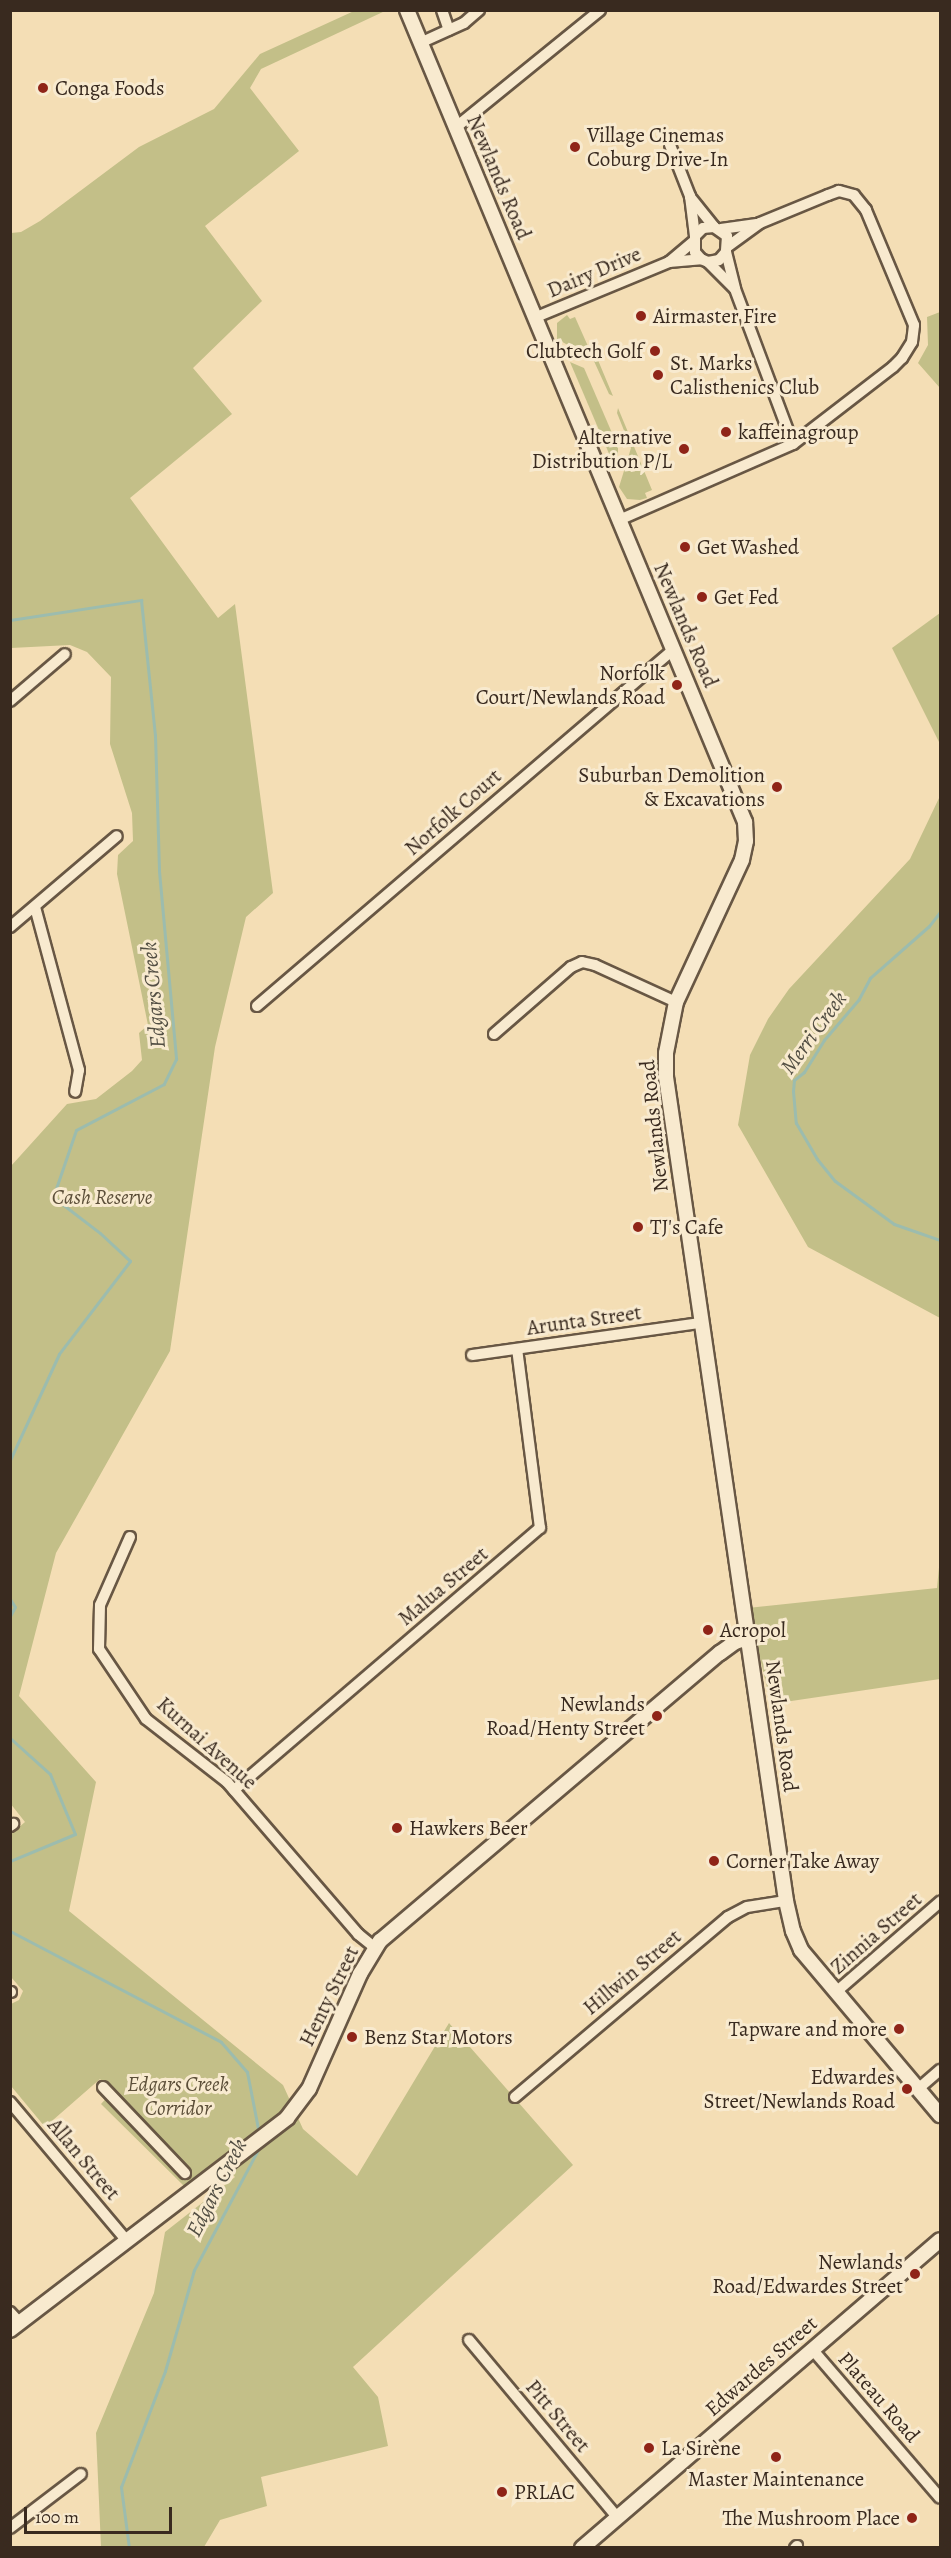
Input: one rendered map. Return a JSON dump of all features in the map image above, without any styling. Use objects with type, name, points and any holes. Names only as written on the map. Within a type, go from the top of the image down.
[{"type":"street","name":"Newlands Road","points":[[407,10],[745,822],[746,841],[742,860],[676,1002],[666,1053],[667,1086],[786,1901],[793,1931],[801,1950],[940,2115]]},
{"type":"street","points":[[442,10],[450,30]]},
{"type":"street","points":[[420,43],[450,30],[479,10]]},
{"type":"street","points":[[455,128],[600,10]]},
{"type":"street","points":[[669,145],[690,196],[695,252],[735,288]]},
{"type":"street","points":[[619,520],[793,444],[903,358],[912,342],[915,325],[866,210],[854,195],[839,192],[760,223],[703,228],[694,239]]},
{"type":"street","points":[[690,196],[717,228],[727,236],[727,249],[735,288],[793,444]]},
{"type":"street","points":[[705,260],[719,260],[727,249],[760,223]]},
{"type":"street","name":"Dairy Drive","points":[[669,262],[694,239]]},
{"type":"street","name":"Dairy Drive","points":[[534,318],[669,262],[705,260]]},
{"type":"street","name":"Norfolk Court","points":[[257,1006],[674,649]]},
{"type":"street","points":[[10,701],[65,654]]},
{"type":"street","points":[[10,927],[117,836]]},
{"type":"street","points":[[34,907],[79,1070],[75,1092]]},
{"type":"street","points":[[494,1034],[571,967],[582,962],[595,965],[676,1002]]},
{"type":"street","name":"Arunta Street","points":[[472,1355],[701,1323]]},
{"type":"street","name":"Malua Street","points":[[234,1790],[540,1528],[517,1349]]},
{"type":"street","name":"Kurnai Avenue","points":[[130,1537],[100,1605],[99,1649],[146,1719],[234,1790],[358,1934],[375,1948]]},
{"type":"street","name":"Henty Street","points":[[14,2321],[127,2241],[287,2118],[309,2089],[352,1992],[375,1948],[390,1931],[720,1653],[735,1642],[747,1638]]},
{"type":"street","name":"Hillwin Street","points":[[515,2097],[728,1917],[747,1907],[786,1901]]},
{"type":"street","name":"Zinnia Street","points":[[836,1992],[940,1902]]},
{"type":"street","points":[[918,2089],[940,2070]]},
{"type":"street","points":[[103,2087],[185,2173]]},
{"type":"street","name":"Allan Street","points":[[10,2102],[127,2241]]},
{"type":"street","name":"Edwardes Street","points":[[582,2547],[940,2240]]},
{"type":"street","name":"Pitt Street","points":[[469,2340],[617,2517]]},
{"type":"street","name":"Plateau Road","points":[[812,2349],[940,2498]]},
{"type":"street","points":[[10,2528],[81,2474]]},
{"type":"green space","points":[[354,11],[385,11],[261,69],[250,88],[299,151],[205,226],[262,301],[193,368],[232,414],[130,498],[218,618],[235,604],[273,893],[246,917],[215,1047],[170,1351],[56,1553],[19,1696],[96,1782],[69,1911],[283,2085],[303,2129],[357,2176],[449,2023],[573,2165],[353,2367],[378,2397],[388,2446],[261,2477],[267,2506],[220,2520],[204,2547],[101,2547],[96,2433],[154,2293],[165,2232],[235,2177],[218,2159],[184,2186],[101,2104],[112,2092],[100,2079],[45,2127],[11,2086],[11,2004],[19,2000],[23,1991],[11,1977],[11,1834],[25,1822],[10,1803],[11,1166],[67,1104],[96,1099],[132,1071],[142,1060],[139,1033],[148,1025],[117,874],[118,855],[133,841],[132,813],[110,744],[111,677],[87,652],[70,645],[11,648],[11,233],[21,232],[40,221],[139,147],[214,109],[260,54]]},
{"type":"green space","points":[[940,312],[940,388],[918,363],[928,345],[927,317]]},
{"type":"green space","points":[[567,315],[570,319],[575,317],[591,353],[595,353],[613,396],[609,394],[593,359],[557,339],[557,323]]},
{"type":"green space","points":[[570,362],[584,368],[618,447],[618,454],[613,463]]},
{"type":"green space","points":[[618,408],[652,490],[645,493],[647,498],[640,500],[627,499],[619,487],[631,448],[617,413]]},
{"type":"green space","points":[[940,613],[940,744],[892,648]]},
{"type":"green space","points":[[940,796],[940,1318],[808,1247],[738,1125],[750,1055],[768,1019],[789,989],[910,859]]},
{"type":"green space","points":[[940,1557],[940,1679],[771,1704],[748,1608],[937,1588]]},
{"type":"waterway","name":"Edgars Creek","points":[[10,620],[141,600],[155,735],[159,871],[176,1059],[164,1084],[76,1130],[53,1197],[100,1233],[130,1261],[59,1354],[10,1460]]},
{"type":"waterway","name":"Merri Creek","points":[[940,912],[929,926],[870,978],[859,999],[824,1040],[804,1072],[794,1080],[793,1091],[796,1123],[817,1159],[835,1181],[894,1224],[940,1240]]},
{"type":"waterway","name":"Edgars Creek","points":[[10,1599],[15,1607],[10,1616]]},
{"type":"waterway","name":"Edgars Creek","points":[[10,1738],[50,1774],[75,1834],[10,1861]]},
{"type":"waterway","name":"Edgars Creek","points":[[10,1931],[221,2042],[247,2072],[259,2134]]},
{"type":"waterway","name":"Edgars Creek","points":[[129,2548],[121,2487],[165,2371],[194,2270],[261,2144]]},
{"type":"place","name":"Conga Foods","points":[[43,88]]},
{"type":"place","name":"Village Cinemas Coburg Drive-In","points":[[575,147]]},
{"type":"place","name":"Airmaster Fire","points":[[641,316]]},
{"type":"place","name":"Clubtech Golf","points":[[655,351]]},
{"type":"place","name":"St. Marks Calisthenics Club","points":[[658,375]]},
{"type":"place","name":"kaffeinagroup","points":[[726,432]]},
{"type":"place","name":"Alternative Distribution P/L","points":[[684,449]]},
{"type":"place","name":"Get Washed","points":[[685,547]]},
{"type":"place","name":"Get Fed","points":[[702,597]]},
{"type":"place","name":"Norfolk Court/Newlands Road","points":[[677,685]]},
{"type":"place","name":"Suburban Demolition & Excavations","points":[[777,787]]},
{"type":"place","name":"TJ's Cafe","points":[[638,1227]]},
{"type":"place","name":"Acropol","points":[[708,1630]]},
{"type":"place","name":"Newlands Road/Henty Street","points":[[657,1716]]},
{"type":"place","name":"Hawkers Beer","points":[[397,1828]]},
{"type":"place","name":"Corner Take Away","points":[[714,1861]]},
{"type":"place","name":"Tapware and more","points":[[899,2029]]},
{"type":"place","name":"Benz Star Motors","points":[[352,2037]]},
{"type":"place","name":"Edwardes Street/Newlands Road","points":[[907,2089]]},
{"type":"place","name":"Newlands Road/Edwardes Street","points":[[915,2274]]},
{"type":"place","name":"La Sirène","points":[[649,2448]]},
{"type":"place","name":"Master Maintenance","points":[[776,2457]]},
{"type":"place","name":"PRLAC","points":[[502,2492]]},
{"type":"place","name":"The Mushroom Place","points":[[912,2518]]},
{"type":"park label","name":"Cash Reserve","points":[[102,1197]]},
{"type":"park label","name":"Edgars Creek Corridor","points":[[178,2096]]}]
